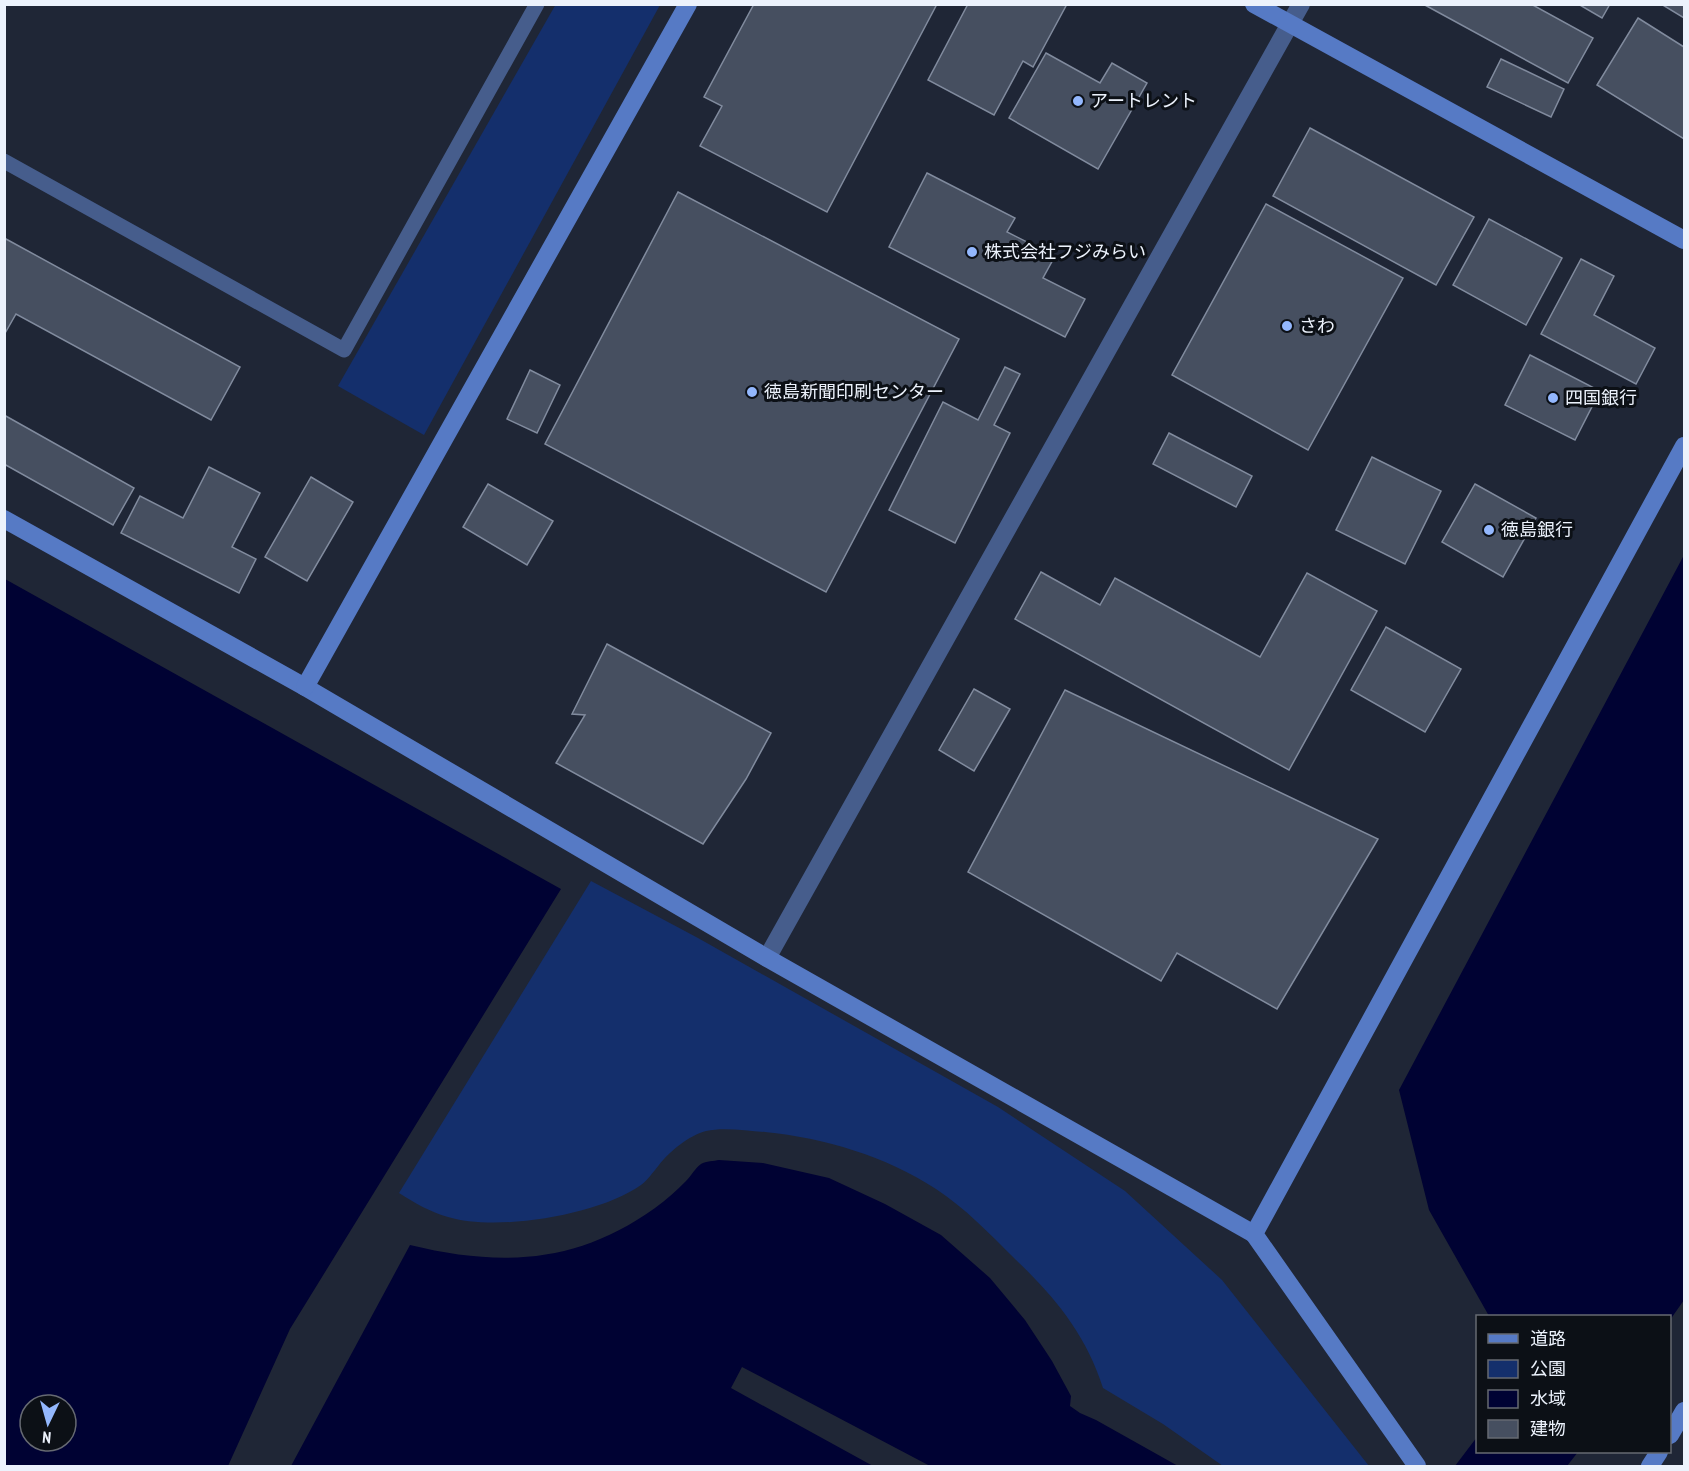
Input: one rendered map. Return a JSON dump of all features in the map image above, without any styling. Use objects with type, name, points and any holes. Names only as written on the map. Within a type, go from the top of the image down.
[{"type":"street","points":[[305,687],[688,4]]},
{"type":"street","points":[[1254,4],[1684,240]]},
{"type":"street","points":[[767,958],[1300,4]]},
{"type":"street","points":[[1254,1234],[1684,446]]},
{"type":"street","points":[[4,519],[305,687],[767,958],[1254,1234],[1417,1467]]},
{"type":"street","points":[[1671,1433],[1684,1411]]},
{"type":"street","points":[[1650,1467],[1658,1453]]},
{"type":"lane","points":[[4,161],[344,350],[537,4]]},
{"type":"green space","points":[[556,4],[660,5],[424,435],[338,386]]},
{"type":"green space","points":[[591,881],[698,938],[998,1107],[1125,1191],[1222,1280],[1369,1466],[1223,1466],[1163,1424],[1103,1388],[1088,1350],[1067,1317],[1029,1272],[957,1204],[916,1177],[854,1150],[810,1139],[765,1132],[728,1129],[706,1131],[693,1136],[674,1149],[644,1183],[623,1196],[574,1212],[520,1221],[493,1223],[448,1217],[429,1210],[399,1193]]},
{"type":"water","points":[[1684,555],[1684,1300],[1671,1319],[1671,1315],[1488,1315],[1429,1210],[1399,1090]]},
{"type":"water","points":[[5,579],[561,889],[290,1329],[228,1466],[5,1466]]},
{"type":"water","points":[[719,1160],[763,1163],[829,1178],[885,1204],[941,1235],[990,1278],[1025,1320],[1052,1361],[1071,1396],[1070,1406],[1178,1466],[930,1466],[742,1367],[731,1388],[873,1466],[291,1466],[410,1245],[443,1252],[507,1258],[537,1256],[567,1250],[626,1227],[667,1198],[701,1164]]},
{"type":"water","points":[[1476,1438],[1476,1453],[1577,1453],[1567,1466],[1455,1466]]},
{"type":"building","points":[[754,4],[937,4],[827,212],[700,146],[722,106],[704,97]]},
{"type":"building","points":[[968,4],[1067,4],[1033,67],[1023,61],[994,115],[928,80]]},
{"type":"building","points":[[1423,4],[1531,4],[1593,38],[1568,83]]},
{"type":"building","points":[[1578,4],[1610,4],[1602,18]]},
{"type":"building","points":[[1661,4],[1684,4],[1684,18]]},
{"type":"building","points":[[1638,18],[1684,47],[1684,139],[1597,85]]},
{"type":"building","name":"アートレント","points":[[1046,53],[1100,83],[1112,63],[1147,83],[1098,169],[1009,118]]},
{"type":"building","points":[[1501,59],[1564,89],[1551,117],[1487,87]]},
{"type":"building","points":[[1310,128],[1474,217],[1436,285],[1273,196]]},
{"type":"building","name":"株式会社フジみらい","points":[[927,173],[1015,218],[1007,232],[1055,256],[1043,278],[1085,299],[1065,337],[889,247]]},
{"type":"building","name":"徳島新聞印刷センター","points":[[678,192],[959,339],[826,592],[545,444]]},
{"type":"building","name":"さわ","points":[[1266,204],[1403,278],[1308,450],[1172,375]]},
{"type":"building","points":[[1489,219],[1562,258],[1526,325],[1453,285]]},
{"type":"building","points":[[6,239],[240,367],[211,420],[16,314],[4,335],[4,242]]},
{"type":"building","points":[[1581,259],[1614,276],[1594,315],[1655,348],[1636,384],[1541,334]]},
{"type":"building","name":"四国銀行","points":[[1530,355],[1600,391],[1575,440],[1505,405]]},
{"type":"building","points":[[1005,367],[1020,374],[994,425],[1010,433],[955,543],[889,510],[943,402],[978,420]]},
{"type":"building","points":[[530,370],[560,385],[537,433],[507,419]]},
{"type":"building","points":[[4,415],[134,488],[113,525],[4,464]]},
{"type":"building","points":[[1169,433],[1252,476],[1236,507],[1153,464]]},
{"type":"building","points":[[1372,457],[1441,491],[1405,564],[1336,530]]},
{"type":"building","points":[[209,467],[260,493],[232,547],[256,559],[239,593],[121,533],[140,496],[183,518]]},
{"type":"building","points":[[311,477],[353,502],[307,581],[265,557]]},
{"type":"building","points":[[488,484],[553,521],[527,565],[463,527]]},
{"type":"building","name":"徳島銀行","points":[[1475,484],[1536,518],[1503,577],[1442,542]]},
{"type":"building","points":[[1041,572],[1100,605],[1115,578],[1260,657],[1307,573],[1377,611],[1289,770],[1015,619]]},
{"type":"building","points":[[1386,627],[1461,669],[1425,732],[1351,690]]},
{"type":"building","points":[[607,644],[771,733],[746,779],[703,844],[556,763],[585,715],[572,714]]},
{"type":"building","points":[[974,689],[1010,709],[974,771],[939,750]]},
{"type":"building","points":[[1065,690],[1378,839],[1277,1009],[1177,953],[1161,981],[968,872]]},
{"type":"place","name":"アートレント","points":[[1078,101]]},
{"type":"place","name":"株式会社フジみらい","points":[[972,252]]},
{"type":"place","name":"さわ","points":[[1287,326]]},
{"type":"place","name":"徳島新聞印刷センター","points":[[752,392]]},
{"type":"place","name":"四国銀行","points":[[1553,398]]},
{"type":"place","name":"徳島銀行","points":[[1489,530]]}]
